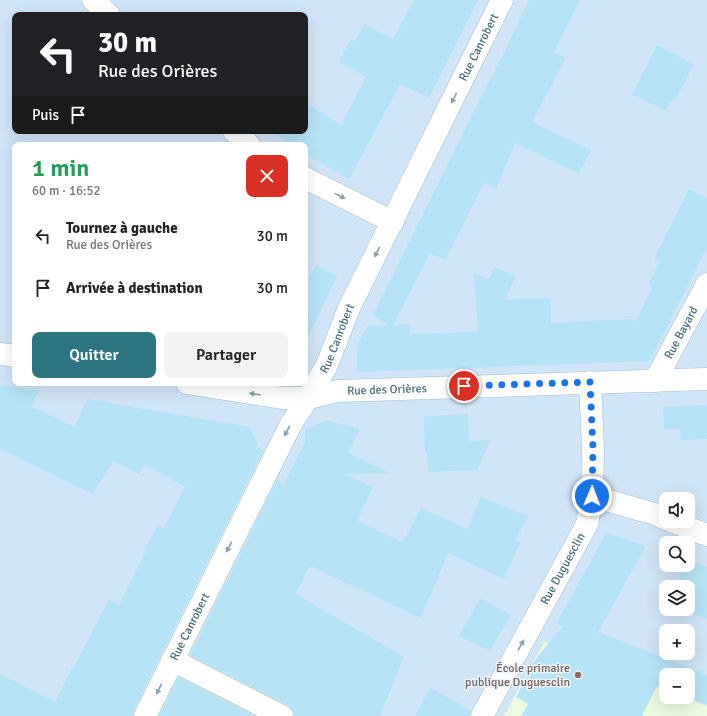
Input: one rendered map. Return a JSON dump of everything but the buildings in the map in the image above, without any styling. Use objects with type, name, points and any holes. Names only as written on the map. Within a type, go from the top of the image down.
[{"type":"street","points":[[93,0],[106,12]]},
{"type":"street","name":"Rue Canrobert","points":[[145,716],[291,424],[308,398],[327,364],[349,308],[502,0]]},
{"type":"street","points":[[237,134],[246,142]]},
{"type":"street","points":[[308,180],[393,222]]},
{"type":"street","name":"Rue Bayard","points":[[655,381],[707,284]]},
{"type":"street","points":[[0,354],[12,356]]},
{"type":"street","name":"Rue des Orières","points":[[206,386],[282,398],[308,398],[338,391],[707,379]]},
{"type":"street","name":"Rue Duguesclin","points":[[482,716],[587,524],[592,496],[593,449],[590,382]]},
{"type":"street","points":[[592,496],[659,516]]},
{"type":"street","points":[[689,528],[707,535]]},
{"type":"street","points":[[172,660],[282,716]]},
{"type":"shaded area","points":[[0,0],[707,0],[707,716],[0,716]]},
{"type":"shaded area","name":"École primaire publique Duguesclin","points":[[544,642],[659,687],[659,704],[695,704],[695,701],[707,706],[707,716],[504,716]]},
{"type":"place","name":"École primaire publique Duguesclin","points":[[578,675]]},
{"type":"route","points":[[464,386],[590,382],[593,449],[592,496]]}]
